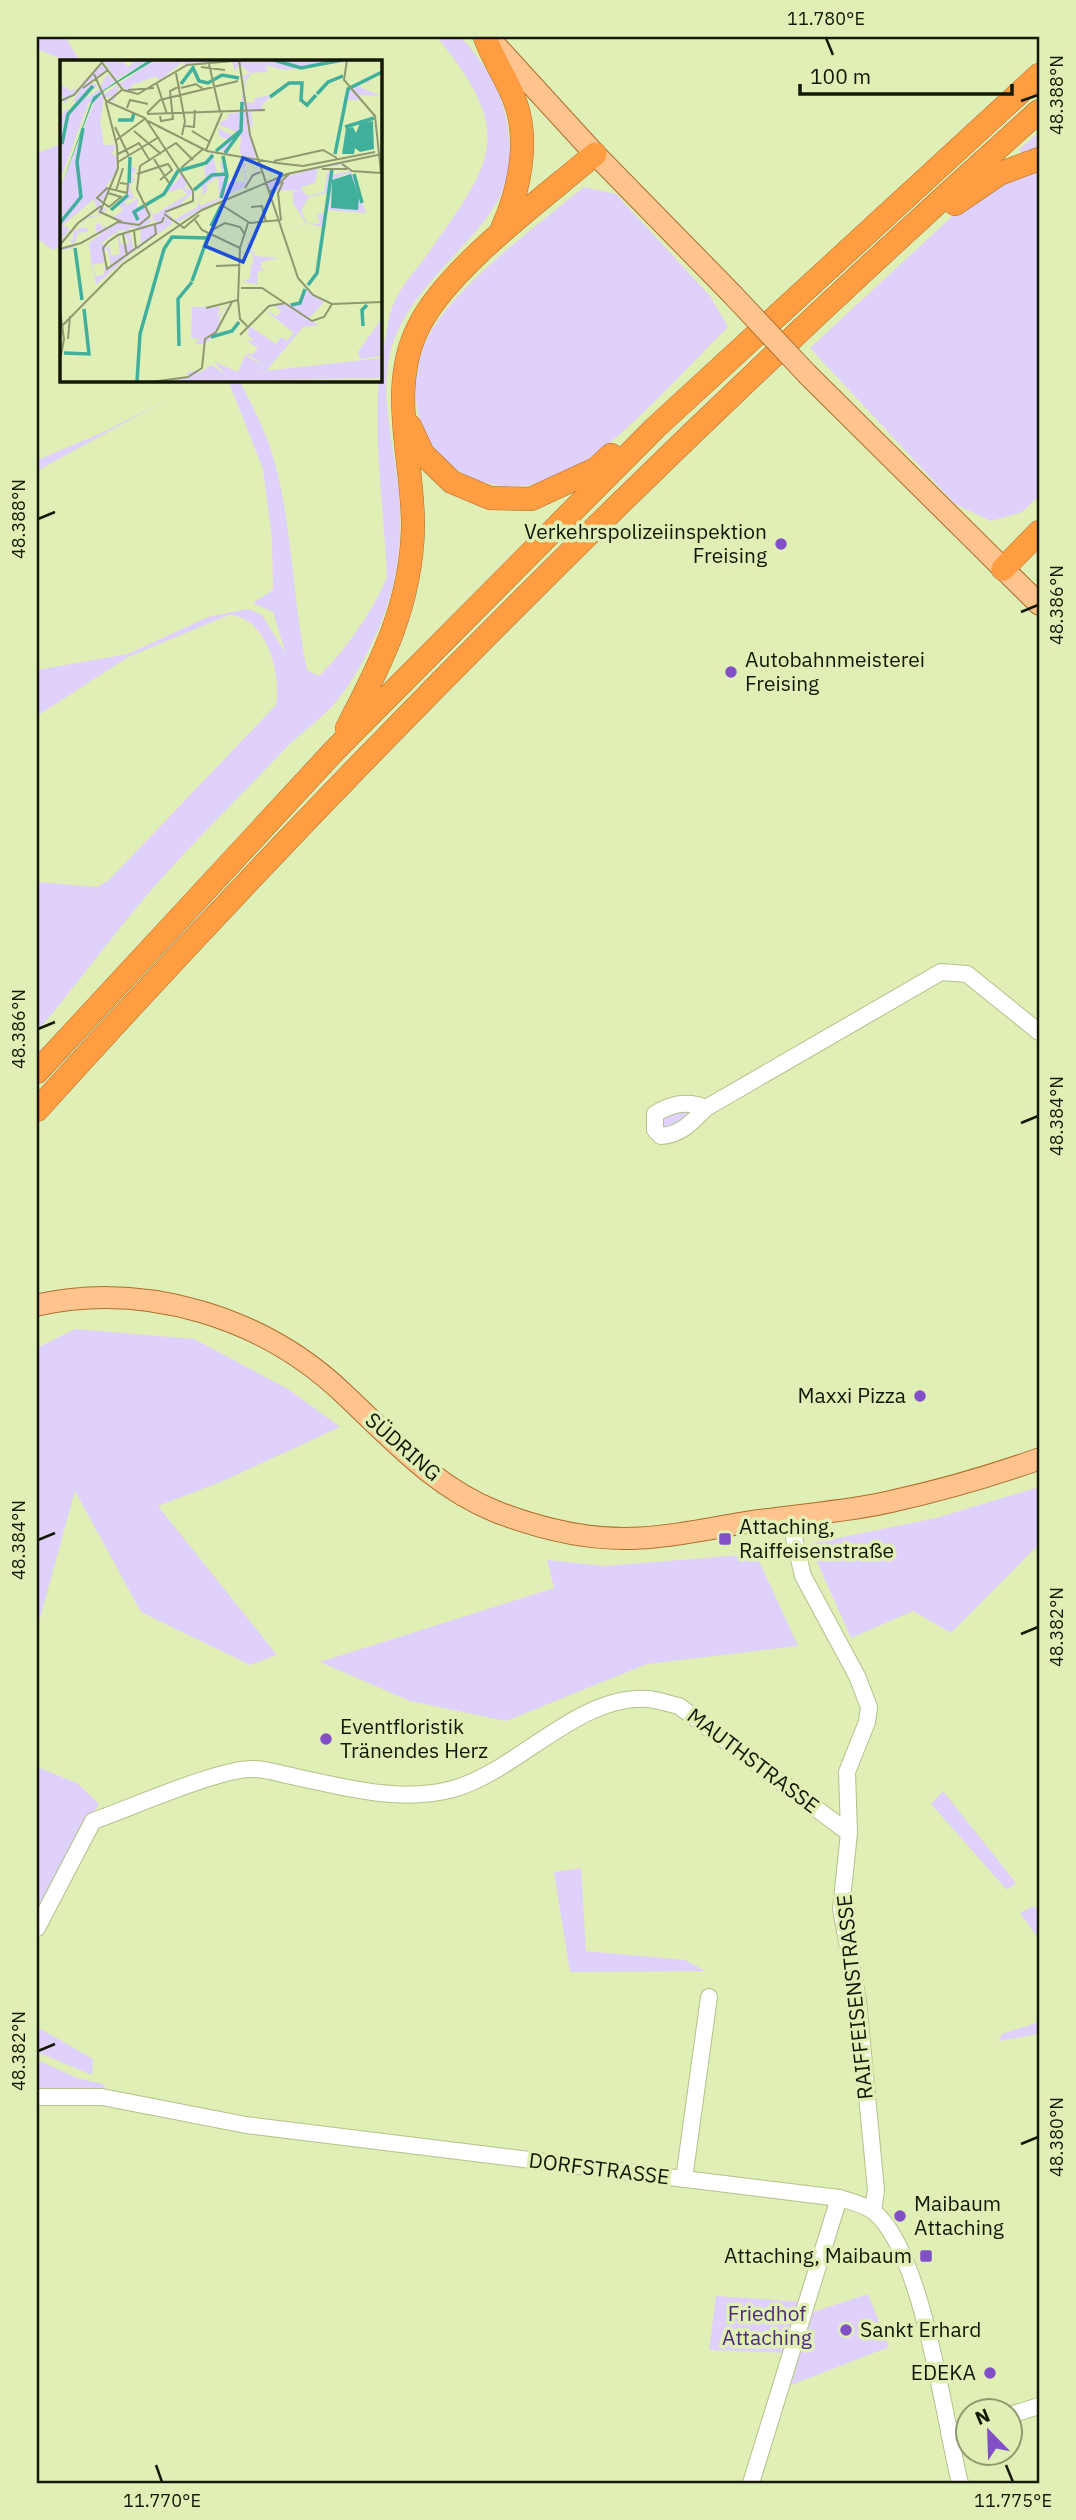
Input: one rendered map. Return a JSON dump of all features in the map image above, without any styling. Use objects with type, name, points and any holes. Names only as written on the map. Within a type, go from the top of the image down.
[{"type":"highway","points":[[487,37],[492,58],[516,103],[522,150],[513,205],[499,236]]},
{"type":"highway","points":[[37,1072],[334,751],[655,428],[1039,75]]},
{"type":"highway","points":[[37,1110],[366,756],[523,599],[909,228],[1039,111]]},
{"type":"highway","points":[[334,751],[373,679],[406,599],[413,528],[404,413],[404,366],[420,323],[445,289],[499,236],[595,154]]},
{"type":"highway","points":[[909,228],[939,216],[999,174],[1039,159]]},
{"type":"highway","points":[[404,413],[423,454],[452,482],[490,498],[531,499],[596,469],[631,438],[655,428]]},
{"type":"highway","points":[[1003,569],[1039,532]]},
{"type":"main road","points":[[487,37],[595,154],[808,374],[1039,604]]},
{"type":"main road","name":"SÜDRING","points":[[37,1306],[76,1299],[131,1299],[162,1302],[225,1319],[296,1355],[342,1391],[421,1467],[456,1492],[475,1503],[557,1531],[639,1538],[789,1516]]},
{"type":"main road","points":[[789,1516],[891,1502],[975,1480],[1039,1459]]},
{"type":"street","points":[[706,1108],[941,972],[967,974],[1039,1032]]},
{"type":"street","name":"RAIFFEISENSTRASSE","points":[[789,1516],[803,1576],[858,1676],[868,1703],[867,1722],[848,1766],[849,1833],[841,1909],[861,2021],[876,2190],[873,2211]]},
{"type":"street","name":"MAUTHSTRASSE","points":[[37,1928],[93,1821],[212,1779],[255,1769],[374,1794],[428,1794],[452,1790],[479,1780],[581,1718],[607,1706],[633,1700],[649,1699],[679,1706],[849,1833]]},
{"type":"street","points":[[684,2179],[709,1997]]},
{"type":"street","name":"DORFSTRASSE","points":[[37,2097],[103,2097],[246,2125],[839,2198],[873,2211],[895,2238],[912,2284],[939,2376],[960,2483]]},
{"type":"street","points":[[751,2483],[839,2198]]},
{"type":"street","points":[[949,2433],[954,2432]]},
{"type":"green space","points":[[37,37],[65,37],[79,60],[64,60],[37,49]]},
{"type":"green space","points":[[437,37],[461,37],[495,84],[508,125],[510,168],[500,197],[487,218],[417,299],[392,346],[386,382],[388,420],[399,493],[399,552],[393,587],[370,648],[335,703],[283,751],[160,880],[37,1032],[37,882],[97,887],[109,880],[276,705],[277,692],[274,663],[262,636],[253,625],[242,618],[229,615],[128,657],[37,716],[37,670],[128,654],[208,617],[248,609],[262,615],[286,654],[273,612],[253,603],[273,590],[272,539],[263,469],[229,382],[240,382],[272,453],[284,506],[307,670],[319,676],[349,642],[387,578],[378,402],[389,318],[401,290],[468,195],[480,171],[487,148],[486,124],[478,99]]},
{"type":"green space","points":[[1039,132],[1039,149],[1021,153],[1019,150]]},
{"type":"green space","points":[[60,144],[60,246],[53,250],[37,238],[37,153]]},
{"type":"green space","points":[[1039,164],[1039,496],[1022,512],[991,521],[955,504],[810,348],[973,197]]},
{"type":"green space","points":[[584,187],[616,194],[710,296],[728,327],[632,423],[571,470],[538,483],[505,486],[475,479],[450,464],[430,442],[418,414],[416,382],[424,346],[435,325],[472,282]]},
{"type":"green space","points":[[168,399],[37,471],[37,461],[44,457],[104,432]]},
{"type":"green space","points":[[687,1111],[687,1117],[669,1128],[663,1127],[660,1119]]},
{"type":"green space","points":[[75,1329],[194,1339],[288,1389],[340,1427],[223,1481],[158,1506],[277,1655],[250,1665],[141,1612],[75,1491],[37,1629],[37,1348]]},
{"type":"green space","points":[[1039,1487],[1039,1544],[951,1633],[913,1611],[851,1638],[809,1544],[936,1518]]},
{"type":"green space","points":[[756,1554],[798,1646],[647,1664],[506,1721],[410,1701],[320,1662],[554,1588],[547,1560],[604,1566]]},
{"type":"green space","points":[[37,1767],[77,1783],[99,1804],[37,1912]]},
{"type":"green space","points":[[943,1791],[1016,1883],[1007,1890],[931,1804]]},
{"type":"green space","points":[[581,1868],[586,1951],[685,1960],[706,1971],[570,1972],[554,1872]]},
{"type":"green space","points":[[1034,1906],[1039,1913],[1039,1939],[1020,1913]]},
{"type":"green space","points":[[1039,2022],[1039,2034],[999,2041],[1002,2034]]},
{"type":"green space","points":[[37,2027],[93,2059],[92,2075],[37,2052]]},
{"type":"green space","points":[[37,2060],[77,2078],[103,2084],[106,2089],[37,2089]]},
{"type":"green space","name":"Friedhof Attaching","points":[[868,2294],[889,2347],[791,2385],[813,2312]]},
{"type":"green space","name":"Friedhof Attaching","points":[[716,2296],[804,2302],[787,2353],[709,2350]]},
{"type":"place","name":"Verkehrspolizeiinspektion Freising","points":[[781,544]]},
{"type":"place","name":"Autobahnmeisterei Freising","points":[[731,672]]},
{"type":"place","name":"Maxxi Pizza","points":[[920,1396]]},
{"type":"place","name":"Attaching, Raiffeisenstraße","points":[[725,1539]]},
{"type":"place","name":"Eventfloristik Tränendes Herz","points":[[326,1739]]},
{"type":"place","name":"Maibaum Attaching","points":[[900,2216]]},
{"type":"place","name":"Attaching, Maibaum","points":[[926,2256]]},
{"type":"place","name":"Sankt Erhard","points":[[846,2330]]},
{"type":"place","name":"EDEKA","points":[[990,2373]]}]
